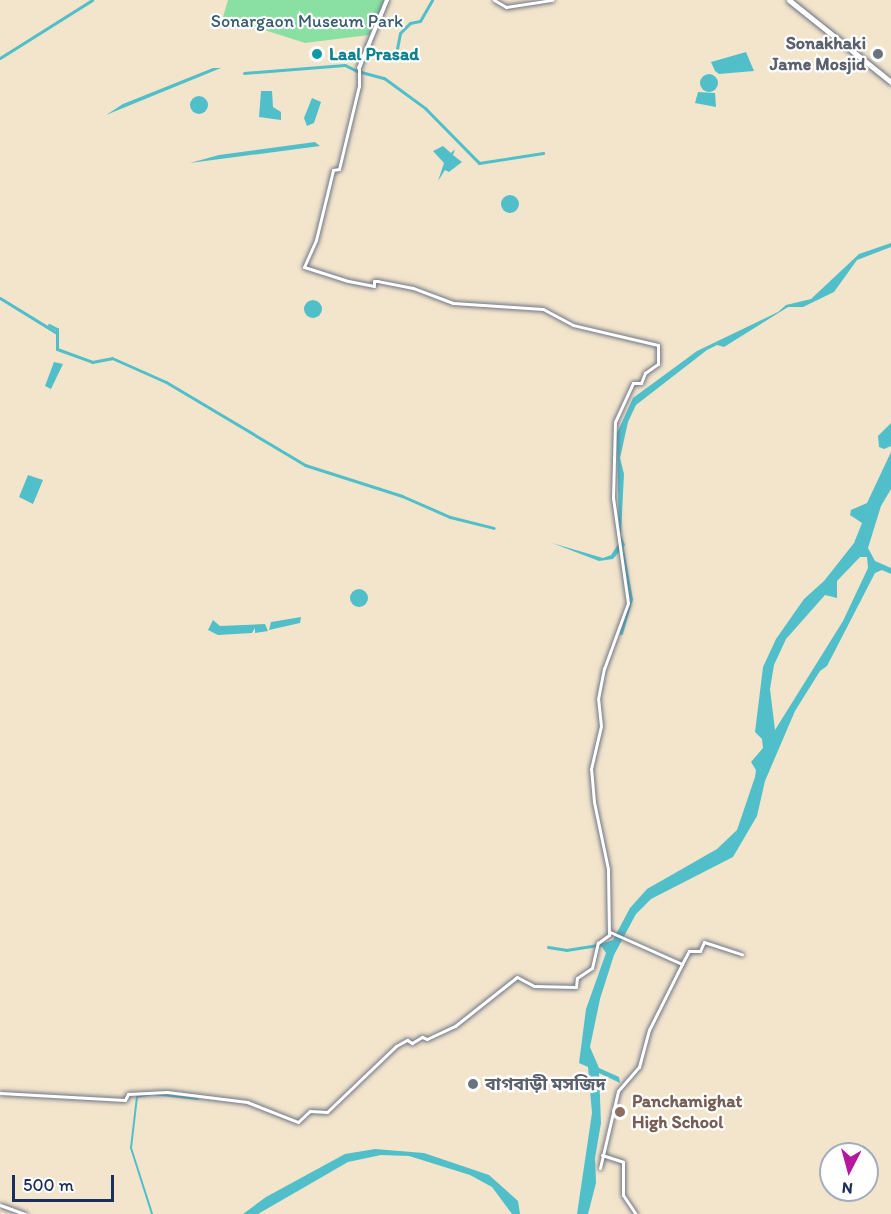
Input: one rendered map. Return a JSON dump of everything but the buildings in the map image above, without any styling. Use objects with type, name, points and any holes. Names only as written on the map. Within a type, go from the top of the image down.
[{"type":"highway","points":[[791,0],[891,80]]},
{"type":"main road","points":[[359,68],[387,0]]},
{"type":"street","points":[[495,0],[506,7],[552,0]]},
{"type":"street","points":[[0,1093],[124,1100],[128,1094],[167,1092],[247,1102],[298,1122],[310,1111],[326,1112],[362,1082],[396,1046],[406,1040],[412,1043],[422,1036],[427,1039],[455,1026],[517,977],[534,986],[576,987],[577,978],[592,968],[598,946],[606,940],[609,931],[609,869],[592,790],[591,769],[601,726],[598,699],[604,669],[628,603],[613,498],[615,422],[633,383],[641,383],[645,373],[658,364],[658,345],[573,325],[543,309],[453,303],[413,288],[378,281],[374,281],[374,286],[348,281],[304,267],[316,240],[333,170],[339,169],[359,68]]},
{"type":"street","points":[[609,931],[682,964]]},
{"type":"street","points":[[600,1168],[618,1091],[639,1067],[649,1030],[689,951],[700,951],[705,942],[742,954]]},
{"type":"street","points":[[602,1155],[623,1162],[623,1196],[636,1214]]},
{"type":"street","points":[[0,1206],[25,1214]]},
{"type":"green space","name":"Sonargaon Museum Park","points":[[228,0],[385,0],[369,35],[305,43],[223,17]]},
{"type":"water","points":[[746,52],[754,71],[719,74],[711,62]]},
{"type":"water","points":[[213,68],[221,68],[106,115],[123,104]]},
{"type":"water","points":[[709,74],[715,77],[718,83],[715,89],[709,92],[703,89],[700,83],[703,77]]},
{"type":"water","points":[[261,91],[272,91],[273,107],[281,112],[281,120],[259,117]]},
{"type":"water","points":[[698,92],[715,93],[716,107],[695,103]]},
{"type":"water","points":[[195,96],[203,96],[208,101],[206,112],[195,114],[190,109],[190,101]]},
{"type":"water","points":[[312,98],[321,102],[314,123],[307,126],[304,118]]},
{"type":"water","points":[[315,142],[320,146],[190,163],[219,155]]},
{"type":"water","points":[[443,146],[451,153],[455,149],[453,155],[462,162],[449,172],[445,170],[438,181],[444,163],[433,151]]},
{"type":"water","points":[[506,195],[514,195],[519,200],[517,211],[506,213],[501,208],[501,200]]},
{"type":"water","points":[[891,243],[891,247],[857,260],[834,292],[803,307],[788,307],[724,347],[717,345],[707,350],[636,405],[628,422],[620,458],[624,474],[621,535],[625,545],[613,559],[599,561],[552,543],[603,558],[611,555],[619,543],[617,433],[633,398],[697,351],[778,312],[786,305],[811,299],[859,254]]},
{"type":"water","points":[[309,300],[317,300],[322,305],[320,316],[309,318],[304,313],[304,305]]},
{"type":"water","points":[[54,362],[63,364],[51,389],[45,386]]},
{"type":"water","points":[[891,423],[891,446],[884,449],[879,447],[878,436]]},
{"type":"water","points":[[891,452],[891,489],[881,506],[868,548],[875,561],[891,568],[891,574],[882,570],[875,573],[827,666],[820,671],[795,711],[765,781],[757,816],[733,857],[651,899],[636,914],[614,955],[600,999],[590,1047],[599,1068],[619,1077],[620,1083],[599,1073],[601,1123],[595,1158],[596,1183],[588,1214],[577,1214],[592,1113],[588,1067],[579,1063],[586,1009],[606,953],[600,944],[613,940],[630,908],[647,889],[717,849],[737,830],[755,777],[756,770],[751,762],[763,748],[762,739],[755,732],[763,667],[776,639],[804,599],[824,581],[854,543],[862,523],[850,515],[851,510],[867,503]],"holes":[[[860,557],[867,557],[868,568],[843,621],[775,730],[770,689],[774,665],[786,639],[825,595],[837,598],[837,581]]]},
{"type":"water","points":[[28,475],[43,480],[33,504],[19,497]]},
{"type":"water","points":[[359,589],[365,592],[368,598],[365,604],[359,607],[353,604],[350,598],[353,592]]},
{"type":"water","points":[[301,617],[300,623],[269,630],[271,622]]},
{"type":"water","points":[[213,620],[220,626],[265,624],[268,631],[255,633],[255,628],[252,633],[218,635],[208,630]]},
{"type":"water","points":[[375,1149],[424,1153],[489,1175],[518,1201],[520,1214],[512,1214],[492,1187],[470,1175],[409,1156],[381,1155],[348,1162],[258,1214],[243,1214],[266,1197],[345,1154]]},
{"type":"waterway","points":[[0,58],[92,0]]},
{"type":"waterway","points":[[395,59],[400,33],[410,23],[420,21],[432,0]]},
{"type":"waterway","points":[[244,73],[345,65],[357,71]]},
{"type":"waterway","points":[[361,72],[384,78],[425,108],[479,163],[543,153]]},
{"type":"waterway","points":[[0,298],[57,333]]},
{"type":"waterway","points":[[49,325],[57,329],[57,349],[92,362],[112,358],[166,382],[305,465],[402,496],[450,517],[494,528]]},
{"type":"waterway","points":[[621,544],[631,599],[621,633]]},
{"type":"waterway","points":[[548,947],[566,950],[603,944]]},
{"type":"waterway","points":[[152,1214],[131,1148],[137,1097],[153,1094],[198,1099]]},
{"type":"place","name":"Laal Prasad","points":[[317,54]]},
{"type":"place","name":"Sonakhaki Jame Mosjid","points":[[878,54]]},
{"type":"place","name":"বাগবাড়ী মসজিদ","points":[[473,1084]]},
{"type":"place","name":"Panchamighat High School","points":[[620,1112]]}]
